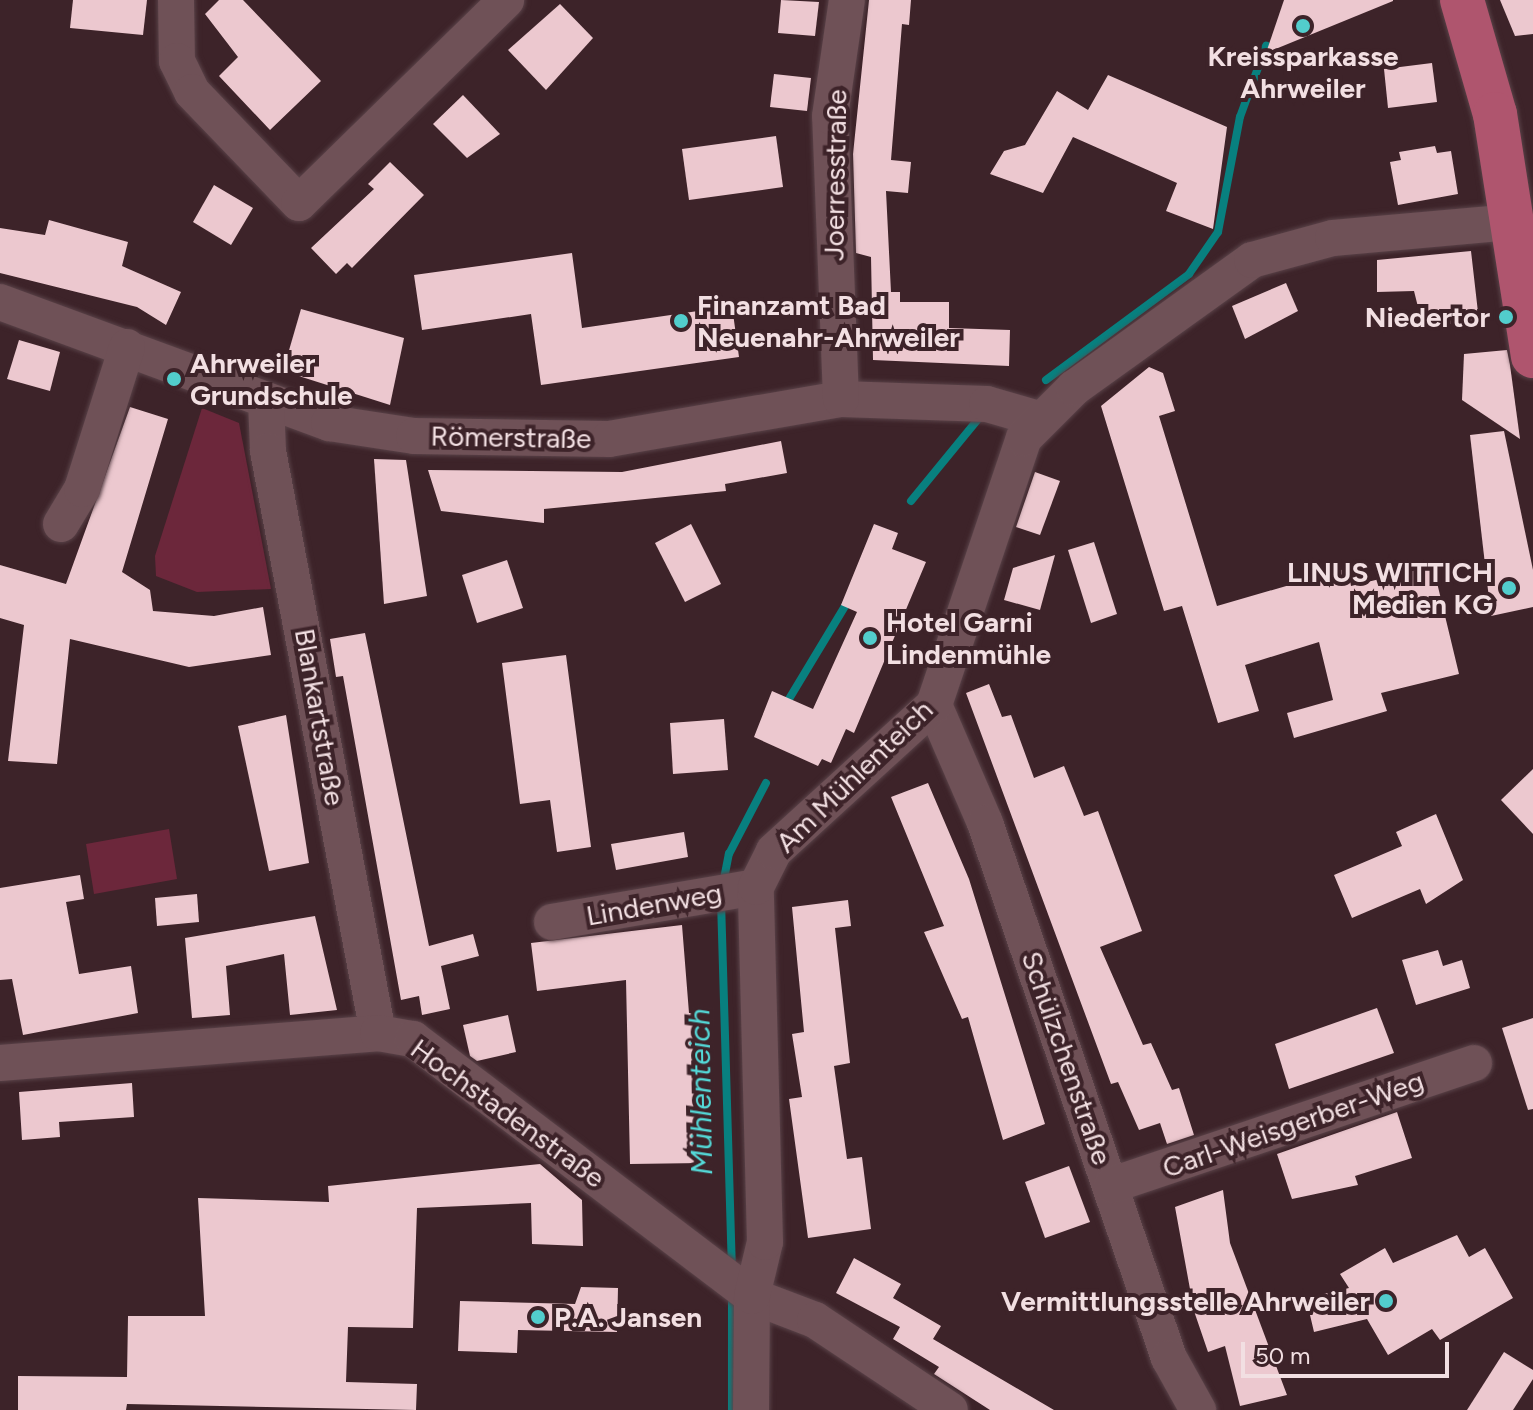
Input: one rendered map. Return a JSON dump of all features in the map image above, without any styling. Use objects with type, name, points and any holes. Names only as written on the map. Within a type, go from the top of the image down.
[{"type":"main road","points":[[1462,0],[1491,99],[1533,356]]},
{"type":"street","points":[[176,0],[177,61],[192,92],[299,203],[491,5]]},
{"type":"street","name":"Joerresstraße","points":[[841,399],[830,130],[847,0]]},
{"type":"street","name":"Am Mühlenteich","points":[[751,1410],[739,1285],[765,1242],[733,891],[934,705],[1017,451],[1039,419],[1252,260],[1333,238],[1513,222]]},
{"type":"street","name":"Römerstraße","points":[[0,302],[329,423],[414,436],[609,439],[841,399],[987,404],[1039,419]]},
{"type":"street","points":[[61,524],[82,489],[127,347]]},
{"type":"street","name":"Blankartstraße","points":[[266,401],[268,451],[378,1033]]},
{"type":"street","name":"Schülzchenstraße","points":[[934,705],[985,823],[1169,1358],[1198,1410]]},
{"type":"street","name":"Lindenweg","points":[[552,922],[733,891]]},
{"type":"street","name":"Hochstadenstraße","points":[[0,1063],[378,1033],[413,1039],[739,1285],[815,1320],[950,1410]]},
{"type":"street","name":"Carl-Weisgerber-Weg","points":[[1112,1185],[1474,1063]]},
{"type":"shaded area","points":[[202,408],[239,423],[271,589],[197,592],[156,576],[155,556]]},
{"type":"shaded area","points":[[169,829],[177,879],[94,894],[86,844]]},
{"type":"building","points":[[73,0],[147,0],[143,35],[70,28]]},
{"type":"building","points":[[219,0],[243,0],[321,81],[270,130],[219,76],[238,57],[205,14]]},
{"type":"building","points":[[781,0],[819,2],[815,36],[778,33]]},
{"type":"building","points":[[869,0],[911,0],[909,25],[902,24],[891,160],[911,162],[908,193],[886,191],[891,292],[900,292],[900,302],[949,302],[949,328],[1010,330],[1009,366],[873,360],[871,257],[856,253],[853,154]]},
{"type":"building","name":"Kreissparkasse Ahrweiler","points":[[1284,0],[1393,0],[1393,1],[1266,53]]},
{"type":"building","points":[[1500,0],[1533,0],[1533,34],[1515,36]]},
{"type":"building","points":[[560,4],[593,38],[546,90],[508,50]]},
{"type":"building","points":[[1432,63],[1437,102],[1388,108],[1384,69]]},
{"type":"building","points":[[774,74],[811,78],[807,111],[770,107]]},
{"type":"building","points":[[1108,75],[1227,127],[1213,229],[1166,211],[1177,183],[1073,137],[1043,193],[990,174],[1004,151],[1025,145],[1057,91],[1088,110]]},
{"type":"building","points":[[463,95],[500,134],[467,158],[433,124]]},
{"type":"building","points":[[776,136],[783,187],[689,200],[682,149]]},
{"type":"building","points":[[1435,146],[1437,153],[1451,151],[1458,194],[1398,205],[1390,162],[1401,160],[1399,152]]},
{"type":"building","points":[[390,162],[424,195],[352,268],[347,263],[336,274],[311,248],[374,189],[368,184]]},
{"type":"building","points":[[214,185],[253,208],[231,245],[193,222]]},
{"type":"building","points":[[49,220],[128,242],[122,266],[181,292],[166,325],[137,307],[0,273],[0,228],[45,235]]},
{"type":"building","points":[[1471,251],[1479,321],[1423,327],[1414,291],[1377,292],[1377,260]]},
{"type":"building","name":"Finanzamt Bad Neuenahr-Ahrweiler","points":[[572,253],[582,328],[732,306],[739,357],[541,385],[531,314],[422,330],[414,275]]},
{"type":"building","points":[[1286,283],[1298,311],[1245,339],[1232,306]]},
{"type":"building","points":[[301,309],[404,338],[390,405],[283,371]]},
{"type":"building","points":[[19,340],[60,352],[50,391],[7,379]]},
{"type":"building","points":[[1507,350],[1520,439],[1462,400],[1464,354]]},
{"type":"building","points":[[1149,367],[1163,373],[1175,411],[1159,416],[1217,606],[1348,568],[1351,586],[1433,566],[1459,674],[1381,693],[1387,711],[1294,738],[1287,713],[1333,700],[1319,642],[1245,665],[1259,711],[1218,723],[1182,606],[1164,611],[1101,406]]},
{"type":"building","points":[[130,407],[168,419],[122,572],[150,590],[153,611],[214,616],[263,607],[271,655],[189,667],[70,639],[57,764],[8,761],[24,625],[0,618],[0,565],[66,584]]},
{"type":"building","points":[[1504,431],[1533,570],[1533,607],[1491,616],[1470,435]]},
{"type":"building","points":[[781,441],[787,473],[725,484],[726,491],[544,509],[544,523],[441,511],[428,470],[622,472]]},
{"type":"building","points":[[374,459],[406,460],[427,596],[384,604]]},
{"type":"building","points":[[1035,472],[1060,481],[1040,535],[1016,527]]},
{"type":"building","points":[[691,524],[721,584],[685,602],[655,543]]},
{"type":"building","name":"Hotel Garni Lindenmühle","points":[[874,524],[898,533],[892,549],[926,562],[854,733],[846,729],[831,763],[822,759],[818,766],[754,737],[772,691],[813,709],[857,612],[841,605]]},
{"type":"building","points":[[1094,542],[1117,614],[1091,623],[1068,550]]},
{"type":"building","points":[[1055,555],[1040,610],[1004,600],[1013,568]]},
{"type":"building","points":[[507,560],[523,608],[477,623],[462,575]]},
{"type":"building","points":[[365,633],[429,946],[473,934],[479,956],[441,966],[450,1009],[422,1015],[419,996],[401,1000],[343,676],[336,677],[330,639]]},
{"type":"building","points":[[566,655],[591,847],[557,852],[550,800],[520,804],[502,663]]},
{"type":"building","points":[[989,684],[1002,717],[1011,715],[1034,778],[1064,766],[1084,816],[1098,811],[1142,931],[1100,947],[1143,1045],[1151,1043],[1172,1090],[1179,1088],[1194,1135],[1167,1144],[1160,1123],[1139,1130],[1118,1082],[1111,1084],[966,693]]},
{"type":"building","points":[[286,715],[309,863],[269,871],[238,726]]},
{"type":"building","points":[[724,719],[728,770],[673,774],[670,723]]},
{"type":"building","points":[[1533,769],[1533,834],[1501,800]]},
{"type":"building","points":[[928,783],[969,879],[1045,1124],[1003,1140],[968,1017],[962,1019],[924,932],[944,926],[891,797]]},
{"type":"building","points":[[1436,814],[1463,880],[1426,904],[1420,889],[1352,918],[1334,875],[1402,846],[1396,832]]},
{"type":"building","points":[[684,832],[688,857],[616,870],[611,844]]},
{"type":"building","points":[[80,875],[84,899],[66,902],[79,974],[131,966],[138,1013],[23,1035],[12,979],[0,980],[0,888]]},
{"type":"building","points":[[197,894],[199,922],[157,926],[155,898]]},
{"type":"building","points":[[848,900],[851,926],[835,928],[850,1063],[834,1066],[847,1159],[862,1157],[871,1229],[808,1238],[789,1099],[802,1097],[792,1034],[804,1032],[792,907]]},
{"type":"building","points":[[315,916],[337,1010],[290,1015],[284,954],[226,966],[230,1015],[192,1018],[185,938]]},
{"type":"building","points":[[682,925],[689,1013],[698,1013],[702,1163],[630,1164],[626,980],[537,991],[531,943]]},
{"type":"building","points":[[1438,950],[1443,966],[1462,960],[1470,988],[1416,1005],[1402,960]]},
{"type":"building","points":[[1377,1008],[1394,1053],[1289,1089],[1275,1044]]},
{"type":"building","points":[[508,1015],[516,1052],[477,1061],[470,1056],[463,1025]]},
{"type":"building","points":[[1533,1018],[1533,1109],[1528,1110],[1502,1028]]},
{"type":"building","points":[[132,1083],[134,1117],[59,1122],[60,1137],[22,1140],[19,1092]]},
{"type":"building","points":[[1397,1112],[1412,1158],[1355,1176],[1358,1185],[1292,1199],[1277,1154]]},
{"type":"building","points":[[540,1164],[582,1200],[583,1246],[532,1244],[531,1203],[417,1208],[413,1328],[348,1327],[346,1382],[417,1384],[416,1410],[127,1404],[126,1410],[18,1410],[18,1376],[127,1377],[128,1316],[205,1316],[198,1198],[329,1202],[328,1186]]},
{"type":"building","points":[[1069,1166],[1090,1222],[1045,1238],[1025,1182]]},
{"type":"building","points":[[1223,1190],[1230,1243],[1287,1395],[1240,1406],[1225,1346],[1208,1352],[1194,1311],[1175,1207]]},
{"type":"building","points":[[1457,1235],[1469,1257],[1485,1248],[1513,1298],[1440,1340],[1432,1329],[1388,1355],[1367,1319],[1314,1332],[1306,1298],[1349,1288],[1340,1274],[1385,1248],[1393,1263]]},
{"type":"building","points":[[854,1258],[901,1284],[893,1298],[941,1326],[933,1339],[1054,1410],[990,1410],[934,1374],[939,1367],[893,1339],[900,1327],[836,1293]]},
{"type":"building","name":"P.A. Jansen","points":[[581,1287],[618,1288],[617,1332],[518,1330],[517,1353],[458,1351],[460,1301],[575,1304]]},
{"type":"building","points":[[1504,1352],[1533,1370],[1533,1379],[1513,1410],[1467,1410]]},
{"type":"waterway","name":"Mühlenteich","points":[[1046,380],[1189,274],[1218,232],[1240,117],[1266,46]]},
{"type":"waterway","name":"Mühlenteich","points":[[911,501],[979,418]]},
{"type":"waterway","name":"Mühlenteich","points":[[789,699],[845,606]]},
{"type":"waterway","name":"Mühlenteich","points":[[723,884],[729,854],[766,783]]},
{"type":"waterway","name":"Mühlenteich","points":[[721,901],[732,1268]]},
{"type":"waterway","name":"Mühlenteich","points":[[732,1293],[732,1410]]},
{"type":"place","name":"Kreissparkasse Ahrweiler","points":[[1303,26]]},
{"type":"place","name":"Niedertor","points":[[1506,317]]},
{"type":"place","name":"Finanzamt Bad Neuenahr-Ahrweiler","points":[[681,321]]},
{"type":"place","name":"Ahrweiler Grundschule","points":[[174,379]]},
{"type":"place","name":"LINUS WITTICH Medien KG","points":[[1509,588]]},
{"type":"place","name":"Hotel Garni Lindenmühle","points":[[870,638]]},
{"type":"place","name":"Vermittlungsstelle Ahrweiler","points":[[1386,1301]]},
{"type":"place","name":"P.A. Jansen","points":[[538,1317]]}]
